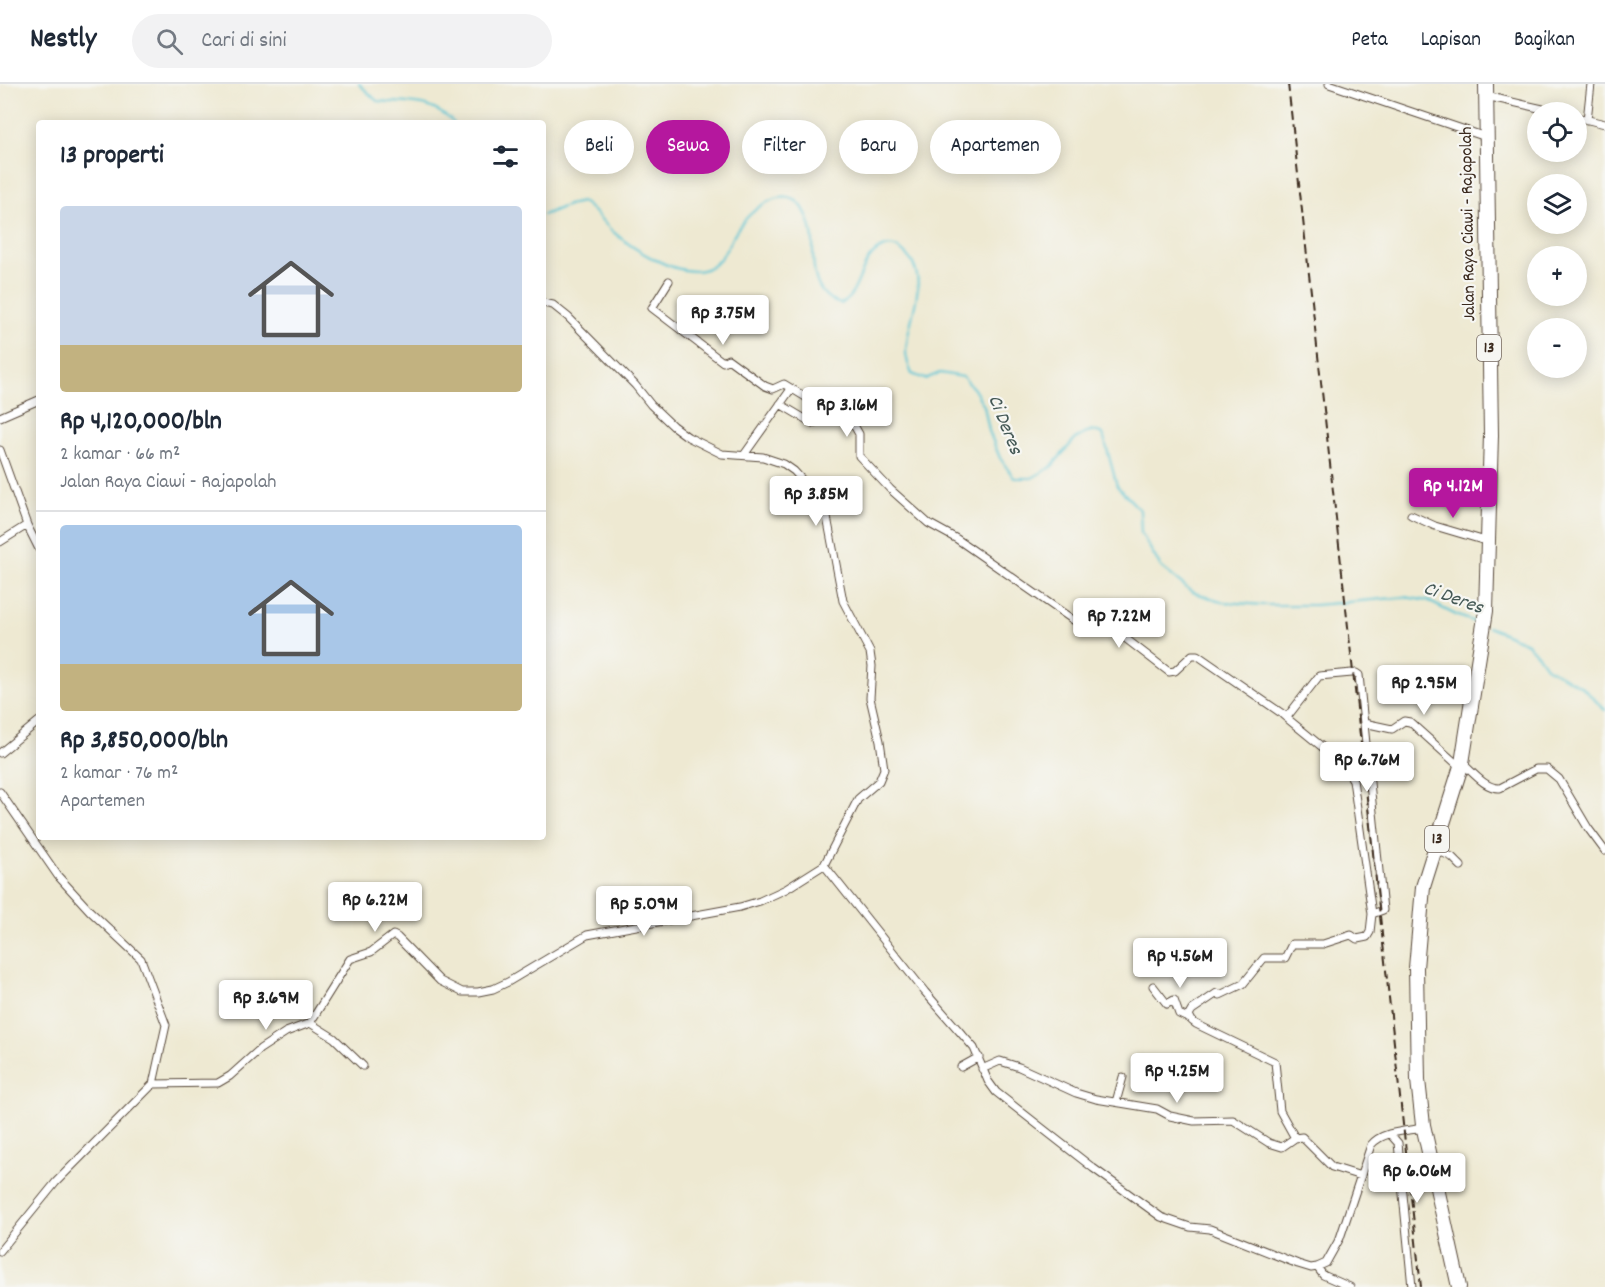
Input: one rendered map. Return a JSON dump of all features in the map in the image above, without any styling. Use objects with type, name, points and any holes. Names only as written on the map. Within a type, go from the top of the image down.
[{"type":"highway","name":"Jalan Raya Ciawi - Rajapolah","points":[[1459,1287],[1424,1128],[1418,1062],[1416,968],[1423,887],[1461,765],[1486,611],[1491,435],[1486,90]]},
{"type":"street","points":[[1329,84],[1486,137]]},
{"type":"street","points":[[1591,84],[1587,120],[1605,124]]},
{"type":"street","points":[[1486,90],[1527,103]]},
{"type":"street","points":[[669,281],[652,308],[723,362],[728,359],[765,386],[773,389],[784,384],[855,427],[859,434],[859,456],[928,524],[957,539],[1082,626],[1094,617],[1099,618],[1169,672],[1175,671],[1192,655],[1197,655],[1283,715],[1343,764],[1353,780],[1372,914],[1370,932],[1367,936],[1357,939],[1351,935],[1323,944],[1292,944],[1285,957],[1264,958],[1243,984],[1220,994],[1217,993],[1192,1010],[1189,1015],[1190,1019]]},
{"type":"street","points":[[153,1084],[220,1082],[260,1049],[286,1032],[310,1023],[350,959],[371,952],[393,935],[397,936],[440,981],[462,992],[478,993],[508,982],[587,935],[740,908],[771,897],[824,865],[858,799],[879,781],[884,769],[870,698],[872,658],[867,644],[843,601],[826,517],[814,493],[794,471],[774,459],[722,454],[688,437],[673,426],[568,317],[553,305],[546,304]]},
{"type":"street","points":[[744,455],[791,389]]},
{"type":"street","points":[[0,417],[36,401]]},
{"type":"street","points":[[780,404],[812,423],[836,416]]},
{"type":"street","points":[[0,450],[27,525],[36,543]]},
{"type":"street","points":[[1411,515],[1435,526],[1489,542]]},
{"type":"street","points":[[0,542],[27,525]]},
{"type":"street","points":[[1283,715],[1289,716],[1319,676],[1354,673],[1359,675],[1384,908],[1372,914]]},
{"type":"street","points":[[1365,723],[1392,729],[1404,721],[1410,722],[1461,765],[1494,788],[1500,788],[1536,769],[1547,769],[1559,779],[1588,828],[1605,851]]},
{"type":"street","points":[[0,753],[36,723]]},
{"type":"street","points":[[0,792],[58,876],[90,911],[141,959],[166,1025],[153,1084],[56,1182],[0,1251]]},
{"type":"street","points":[[1434,849],[1452,857],[1461,866]]},
{"type":"street","points":[[824,865],[925,992],[967,1038],[979,1057],[988,1081],[1002,1097],[1093,1168],[1161,1216],[1190,1227],[1210,1229],[1298,1264],[1317,1267],[1326,1263],[1340,1238],[1371,1145],[1375,1140],[1390,1134],[1424,1128]]},
{"type":"street","points":[[1153,986],[1167,1004],[1174,1000],[1179,1014],[1275,1062],[1281,1111],[1296,1138]]},
{"type":"street","points":[[310,1023],[334,1038],[363,1066]]},
{"type":"street","points":[[961,1067],[979,1057]]},
{"type":"street","points":[[982,1069],[1000,1062],[1019,1067],[1076,1093],[1156,1109],[1170,1116],[1194,1120],[1233,1120],[1269,1143],[1282,1147],[1302,1137],[1332,1167],[1361,1176]]},
{"type":"street","points":[[1116,1102],[1123,1077]]},
{"type":"street","points":[[1390,1134],[1398,1143],[1412,1287]]},
{"type":"street","points":[[1317,1267],[1323,1275],[1350,1287]]},
{"type":"waterway","name":"Ci Deres","points":[[359,84],[377,101],[427,106],[451,120]]},
{"type":"waterway","name":"Ci Deres","points":[[546,214],[582,202],[611,230],[643,253],[669,266],[695,271],[706,269],[718,261],[749,215],[778,198],[793,199],[806,213],[811,227],[817,282],[820,289],[832,300],[841,304],[848,299],[868,261],[880,249],[888,246],[894,247],[902,251],[912,262],[917,273],[918,286],[906,352],[912,374],[925,379],[940,373],[963,377],[974,389],[984,406],[989,431],[1000,458],[1014,478],[1032,478],[1051,467],[1075,439],[1092,430],[1103,434],[1117,486],[1140,510],[1141,533],[1161,567],[1192,592],[1224,602],[1263,605],[1315,605],[1405,597],[1428,601],[1480,624]]},
{"type":"waterway","name":"Ci Deres","points":[[1488,627],[1525,642],[1546,667],[1582,687],[1605,710]]},
{"type":"railway","points":[[1288,84],[1421,1287]]}]
